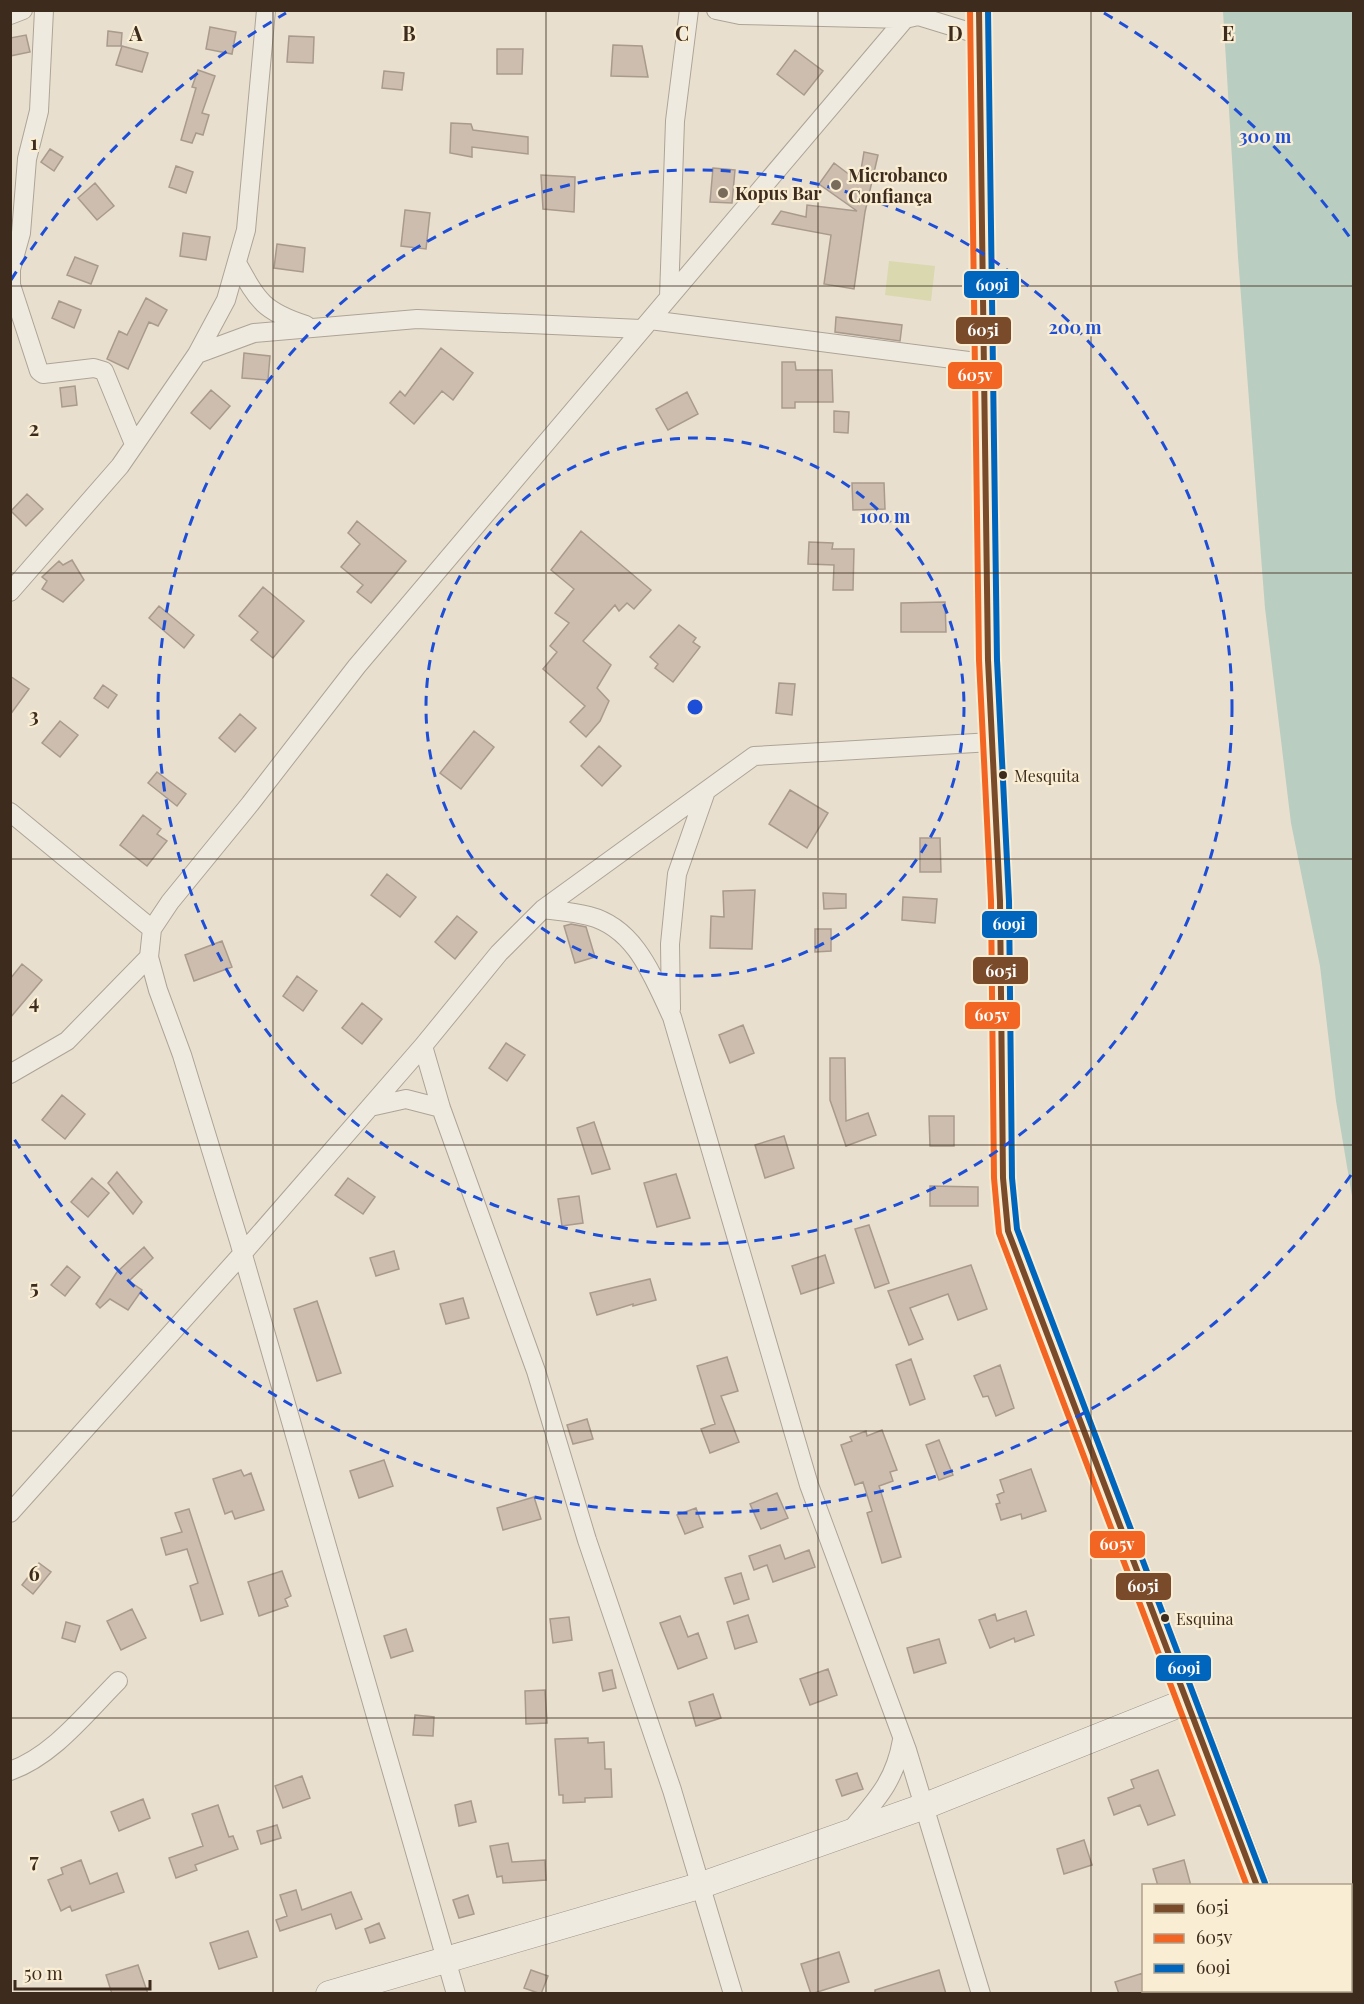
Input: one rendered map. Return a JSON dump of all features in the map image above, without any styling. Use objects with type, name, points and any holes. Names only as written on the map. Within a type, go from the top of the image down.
[{"type":"street","points":[[10,15],[23,10]]},
{"type":"street","points":[[44,10],[39,111],[27,159],[21,233],[11,268],[11,285],[39,371],[43,374],[94,368],[104,371],[134,444]]},
{"type":"street","points":[[10,592],[120,466],[197,354],[226,300],[246,230],[266,10]]},
{"type":"street","points":[[669,297],[675,121],[689,10]]},
{"type":"street","points":[[717,10],[751,13],[916,15],[979,23],[988,660],[1000,902],[1003,1178],[1008,1231],[1185,1702],[1256,1884]]},
{"type":"street","points":[[456,1994],[243,1253],[149,957],[152,929],[170,902],[250,804],[357,666],[645,324],[916,15]]},
{"type":"street","points":[[237,263],[264,306],[282,317],[313,327]]},
{"type":"street","points":[[197,354],[254,333],[417,319],[645,324],[984,363]]},
{"type":"street","points":[[10,1513],[243,1253],[423,1046],[499,953],[543,909],[705,794],[754,756],[992,742]]},
{"type":"street","points":[[672,1017],[670,944],[677,874],[705,794]]},
{"type":"street","points":[[10,812],[152,929]]},
{"type":"street","points":[[543,909],[588,915],[618,929],[642,956],[672,1017],[809,1485],[925,1806],[981,1994]]},
{"type":"street","points":[[10,1074],[67,1041],[149,957]]},
{"type":"street","points":[[423,1046],[441,1108],[537,1371],[587,1540],[672,1790],[733,1994]]},
{"type":"street","points":[[370,1107],[406,1099],[441,1108]]},
{"type":"street","points":[[10,1771],[28,1765],[47,1751],[118,1681]]},
{"type":"street","points":[[329,1994],[699,1886],[925,1806],[1185,1702]]},
{"type":"street","points":[[852,1830],[892,1779],[898,1764],[902,1739]]},
{"type":"green space","points":[[889,261],[935,266],[931,301],[885,295]]},
{"type":"shaded area","points":[[1223,11],[1353,11],[1353,1202],[1336,1101],[1320,966],[1291,823],[1265,608],[1238,257]]},
{"type":"building","points":[[210,27],[236,32],[232,54],[206,49]]},
{"type":"building","points":[[108,31],[122,33],[121,46],[107,46]]},
{"type":"building","points":[[26,35],[30,52],[10,56],[10,38]]},
{"type":"building","points":[[289,36],[314,37],[313,63],[287,62]]},
{"type":"building","points":[[613,45],[642,46],[648,77],[611,76]]},
{"type":"building","points":[[122,46],[148,53],[142,72],[116,65]]},
{"type":"building","points":[[497,49],[523,49],[522,74],[497,74]]},
{"type":"building","points":[[795,50],[823,71],[804,95],[777,74]]},
{"type":"building","points":[[198,70],[215,76],[202,113],[209,115],[203,135],[196,133],[192,143],[181,140],[196,88],[192,87]]},
{"type":"building","points":[[384,71],[404,73],[402,90],[382,88]]},
{"type":"building","points":[[451,123],[471,124],[473,130],[528,137],[528,154],[472,147],[472,157],[450,153]]},
{"type":"building","points":[[50,149],[63,157],[54,171],[41,162]]},
{"type":"building","points":[[864,152],[878,155],[865,212],[854,289],[824,284],[831,235],[772,224],[781,211],[806,217],[807,205],[857,211],[819,184],[834,163],[859,182]]},
{"type":"building","points":[[176,166],[193,172],[186,193],[169,187]]},
{"type":"building","points":[[713,168],[735,170],[732,203],[710,202]]},
{"type":"building","points":[[541,175],[575,177],[574,212],[543,209]]},
{"type":"building","points":[[95,183],[114,206],[97,220],[78,198]]},
{"type":"building","points":[[405,210],[430,213],[426,249],[401,246]]},
{"type":"building","points":[[183,233],[210,237],[206,260],[180,256]]},
{"type":"building","points":[[277,244],[305,248],[303,272],[274,268]]},
{"type":"building","points":[[75,257],[98,266],[91,284],[67,275]]},
{"type":"building","points":[[146,298],[167,310],[158,326],[149,322],[128,369],[107,359],[119,331],[127,335]]},
{"type":"building","points":[[59,301],[81,310],[74,328],[52,318]]},
{"type":"building","points":[[836,317],[902,325],[900,341],[835,332]]},
{"type":"building","points":[[441,348],[473,373],[453,400],[442,391],[414,424],[390,403],[400,391],[405,396]]},
{"type":"building","points":[[244,353],[270,356],[268,380],[242,378]]},
{"type":"building","points":[[782,362],[795,362],[796,370],[832,370],[833,402],[795,402],[795,408],[782,408]]},
{"type":"building","points":[[75,386],[77,405],[62,407],[60,388]]},
{"type":"building","points":[[211,390],[230,406],[210,429],[191,413]]},
{"type":"building","points":[[687,392],[698,414],[668,430],[656,409]]},
{"type":"building","points":[[834,411],[849,412],[848,433],[834,432]]},
{"type":"building","points":[[852,483],[884,483],[885,509],[853,510]]},
{"type":"building","points":[[27,494],[43,509],[26,526],[11,511]]},
{"type":"building","points":[[357,521],[406,561],[371,603],[357,592],[363,585],[341,567],[360,544],[348,533]]},
{"type":"building","points":[[581,531],[651,590],[634,609],[627,603],[619,611],[615,605],[583,641],[611,665],[597,688],[609,701],[600,721],[586,737],[570,722],[585,706],[543,669],[557,652],[550,646],[569,623],[555,613],[574,589],[551,570]]},
{"type":"building","points":[[809,542],[833,543],[832,549],[854,549],[853,590],[833,590],[834,565],[808,564]]},
{"type":"building","points":[[72,560],[84,580],[63,602],[42,589],[47,581],[42,577],[59,561],[63,565]]},
{"type":"building","points":[[263,587],[304,621],[273,658],[251,640],[258,632],[239,616]]},
{"type":"building","points":[[945,602],[946,632],[901,632],[901,603]]},
{"type":"building","points":[[159,606],[194,635],[184,648],[149,618]]},
{"type":"building","points":[[679,625],[696,638],[693,642],[700,647],[673,682],[655,668],[658,664],[650,657]]},
{"type":"building","points":[[10,676],[29,689],[10,715]]},
{"type":"building","points":[[779,683],[795,684],[792,715],[776,713]]},
{"type":"building","points":[[103,685],[117,695],[108,708],[94,698]]},
{"type":"building","points":[[240,714],[256,728],[235,752],[219,738]]},
{"type":"building","points":[[60,721],[78,735],[60,757],[42,743]]},
{"type":"building","points":[[474,731],[494,747],[461,789],[440,773]]},
{"type":"building","points":[[599,746],[621,766],[602,786],[581,766]]},
{"type":"building","points":[[157,772],[186,794],[177,806],[148,783]]},
{"type":"building","points":[[790,790],[828,813],[807,848],[769,824]]},
{"type":"building","points":[[143,815],[161,829],[157,834],[167,841],[147,866],[120,845]]},
{"type":"building","points":[[920,838],[940,838],[941,872],[920,872]]},
{"type":"building","points":[[387,874],[416,897],[400,917],[371,895]]},
{"type":"building","points":[[755,890],[752,949],[710,948],[711,916],[724,917],[723,891]]},
{"type":"building","points":[[823,893],[846,894],[846,908],[824,909]]},
{"type":"building","points":[[903,897],[937,899],[935,923],[902,920]]},
{"type":"building","points":[[457,916],[477,932],[455,959],[435,942]]},
{"type":"building","points":[[571,924],[586,927],[595,957],[575,963],[564,926]]},
{"type":"building","points":[[815,929],[831,929],[831,951],[815,952]]},
{"type":"building","points":[[222,941],[232,967],[194,981],[185,955]]},
{"type":"building","points":[[22,964],[42,980],[10,1018],[10,979]]},
{"type":"building","points":[[297,976],[317,991],[303,1011],[283,996]]},
{"type":"building","points":[[362,1003],[382,1019],[362,1044],[342,1028]]},
{"type":"building","points":[[743,1025],[754,1053],[730,1063],[719,1035]]},
{"type":"building","points":[[506,1043],[525,1055],[507,1081],[489,1068]]},
{"type":"building","points":[[830,1058],[845,1058],[846,1121],[868,1113],[876,1135],[846,1146],[830,1100]]},
{"type":"building","points":[[62,1095],[85,1114],[65,1139],[42,1120]]},
{"type":"building","points":[[929,1116],[954,1116],[954,1146],[930,1146]]},
{"type":"building","points":[[594,1122],[610,1169],[592,1174],[577,1128]]},
{"type":"building","points":[[784,1136],[794,1168],[765,1178],[755,1145]]},
{"type":"building","points":[[117,1172],[142,1202],[133,1214],[108,1183]]},
{"type":"building","points":[[676,1174],[690,1218],[657,1227],[644,1183]]},
{"type":"building","points":[[92,1178],[109,1193],[88,1217],[71,1202]]},
{"type":"building","points":[[348,1178],[375,1197],[363,1214],[335,1195]]},
{"type":"building","points":[[930,1186],[978,1187],[978,1206],[930,1206]]},
{"type":"building","points":[[579,1196],[583,1223],[562,1226],[558,1199]]},
{"type":"building","points":[[869,1225],[889,1283],[875,1288],[855,1229]]},
{"type":"building","points":[[144,1247],[153,1258],[129,1281],[142,1290],[128,1310],[110,1299],[100,1308],[96,1304],[117,1272]]},
{"type":"building","points":[[394,1251],[399,1269],[376,1276],[370,1258]]},
{"type":"building","points":[[825,1255],[834,1283],[801,1294],[792,1266]]},
{"type":"building","points":[[971,1265],[987,1309],[958,1320],[948,1294],[910,1308],[923,1339],[909,1345],[888,1291]]},
{"type":"building","points":[[67,1266],[80,1277],[65,1296],[51,1285]]},
{"type":"building","points":[[650,1279],[656,1300],[597,1315],[590,1293]]},
{"type":"building","points":[[463,1298],[469,1318],[446,1324],[440,1304]]},
{"type":"building","points":[[317,1301],[341,1373],[317,1381],[294,1309]]},
{"type":"building","points":[[727,1357],[738,1391],[721,1396],[739,1442],[710,1453],[701,1429],[715,1424],[697,1366]]},
{"type":"building","points":[[911,1359],[925,1399],[910,1405],[896,1365]]},
{"type":"building","points":[[1000,1365],[1014,1408],[996,1416],[988,1396],[983,1397],[974,1376]]},
{"type":"building","points":[[587,1419],[593,1439],[573,1444],[567,1425]]},
{"type":"building","points":[[882,1430],[897,1470],[890,1472],[893,1481],[879,1486],[901,1557],[882,1563],[867,1513],[872,1511],[863,1482],[855,1485],[841,1445],[852,1441],[850,1437],[866,1431],[867,1436]]},
{"type":"building","points":[[939,1440],[953,1475],[939,1480],[926,1445]]},
{"type":"building","points":[[384,1460],[393,1486],[359,1498],[350,1471]]},
{"type":"building","points":[[1031,1469],[1046,1511],[1022,1519],[1021,1514],[1001,1520],[996,1504],[1000,1503],[997,1495],[1004,1492],[1000,1480]]},
{"type":"building","points":[[241,1470],[244,1476],[251,1473],[264,1510],[235,1519],[232,1511],[225,1514],[213,1479]]},
{"type":"building","points":[[777,1493],[788,1518],[761,1529],[750,1504]]},
{"type":"building","points":[[534,1497],[541,1519],[503,1530],[497,1508]]},
{"type":"building","points":[[696,1508],[703,1527],[685,1534],[677,1515]]},
{"type":"building","points":[[189,1509],[223,1614],[201,1621],[190,1586],[198,1583],[187,1549],[166,1555],[161,1538],[182,1532],[175,1513]]},
{"type":"building","points":[[780,1545],[785,1559],[809,1550],[815,1567],[773,1582],[767,1565],[754,1570],[749,1556]]},
{"type":"building","points":[[39,1563],[51,1572],[33,1594],[22,1585]]},
{"type":"building","points":[[282,1571],[291,1596],[285,1599],[288,1606],[259,1616],[248,1582]]},
{"type":"building","points":[[741,1573],[749,1599],[734,1604],[725,1578]]},
{"type":"building","points":[[132,1609],[146,1638],[121,1650],[107,1621]]},
{"type":"building","points":[[1026,1611],[1034,1635],[1015,1642],[1014,1638],[990,1648],[979,1620],[995,1614],[997,1621]]},
{"type":"building","points":[[748,1615],[757,1642],[735,1649],[727,1622]]},
{"type":"building","points":[[680,1616],[688,1637],[698,1633],[707,1658],[678,1669],[660,1623]]},
{"type":"building","points":[[569,1617],[572,1640],[553,1643],[550,1619]]},
{"type":"building","points":[[66,1622],[80,1626],[75,1642],[62,1638]]},
{"type":"building","points":[[406,1629],[413,1651],[391,1658],[384,1636]]},
{"type":"building","points":[[939,1639],[946,1663],[914,1673],[907,1648]]},
{"type":"building","points":[[828,1669],[837,1695],[810,1705],[800,1679]]},
{"type":"building","points":[[612,1670],[616,1688],[603,1691],[599,1673]]},
{"type":"building","points":[[545,1690],[547,1723],[526,1724],[525,1691]]},
{"type":"building","points":[[713,1694],[721,1718],[696,1726],[689,1702]]},
{"type":"building","points":[[415,1715],[434,1717],[433,1736],[413,1735]]},
{"type":"building","points":[[588,1738],[588,1743],[604,1742],[605,1769],[611,1769],[612,1797],[585,1798],[585,1802],[563,1803],[563,1795],[559,1795],[555,1739]]},
{"type":"building","points":[[1158,1770],[1175,1815],[1148,1825],[1140,1805],[1114,1815],[1108,1798],[1134,1788],[1131,1780]]},
{"type":"building","points":[[857,1773],[863,1789],[842,1796],[836,1780]]},
{"type":"building","points":[[302,1776],[310,1798],[283,1808],[275,1786]]},
{"type":"building","points":[[143,1799],[150,1818],[119,1831],[111,1812]]},
{"type":"building","points":[[471,1801],[476,1822],[459,1826],[455,1805]]},
{"type":"building","points":[[218,1805],[229,1837],[233,1836],[238,1849],[195,1865],[197,1870],[176,1878],[169,1858],[203,1846],[192,1814]]},
{"type":"building","points":[[277,1825],[281,1838],[261,1844],[257,1831]]},
{"type":"building","points":[[1084,1840],[1092,1865],[1064,1874],[1057,1849]]},
{"type":"building","points":[[508,1843],[512,1862],[545,1860],[546,1880],[503,1883],[502,1876],[497,1877],[490,1846]]},
{"type":"building","points":[[81,1860],[90,1884],[117,1873],[124,1892],[72,1911],[70,1906],[61,1911],[48,1880],[63,1874],[61,1868]]},
{"type":"building","points":[[1184,1860],[1190,1884],[1157,1884],[1153,1869]]},
{"type":"building","points":[[296,1890],[302,1910],[351,1892],[362,1919],[336,1929],[331,1914],[280,1931],[276,1920],[287,1916],[280,1895]]},
{"type":"building","points":[[468,1895],[474,1914],[459,1918],[453,1900]]},
{"type":"building","points":[[379,1923],[385,1938],[370,1943],[365,1929]]},
{"type":"building","points":[[248,1931],[257,1957],[219,1969],[210,1943]]},
{"type":"building","points":[[839,1952],[849,1982],[811,1994],[801,1964]]},
{"type":"building","points":[[138,1965],[148,1994],[112,1994],[106,1975]]},
{"type":"building","points":[[531,1970],[548,1976],[541,1994],[524,1988]]},
{"type":"building","points":[[939,1970],[946,1994],[875,1994],[875,1990]]},
{"type":"building","points":[[1142,1973],[1143,1994],[1119,1994],[1115,1982]]},
{"type":"transit line","name":"605v","points":[[970,10],[979,660],[991,901],[994,1178],[999,1233],[1246,1884]]},
{"type":"transit line","name":"605i","points":[[979,10],[988,660],[1000,901],[1003,1178],[1008,1231],[1256,1884]]},
{"type":"transit line","name":"609i","points":[[988,10],[997,660],[1009,901],[1012,1178],[1017,1229],[1265,1883]]},
{"type":"place","name":"Microbanco Confiança","points":[[836,185]]},
{"type":"place","name":"Kopus Bar","points":[[723,193]]},
{"type":"place","name":"Mesquita","points":[[1003,775]]},
{"type":"place","name":"Esquina","points":[[1165,1618]]}]
